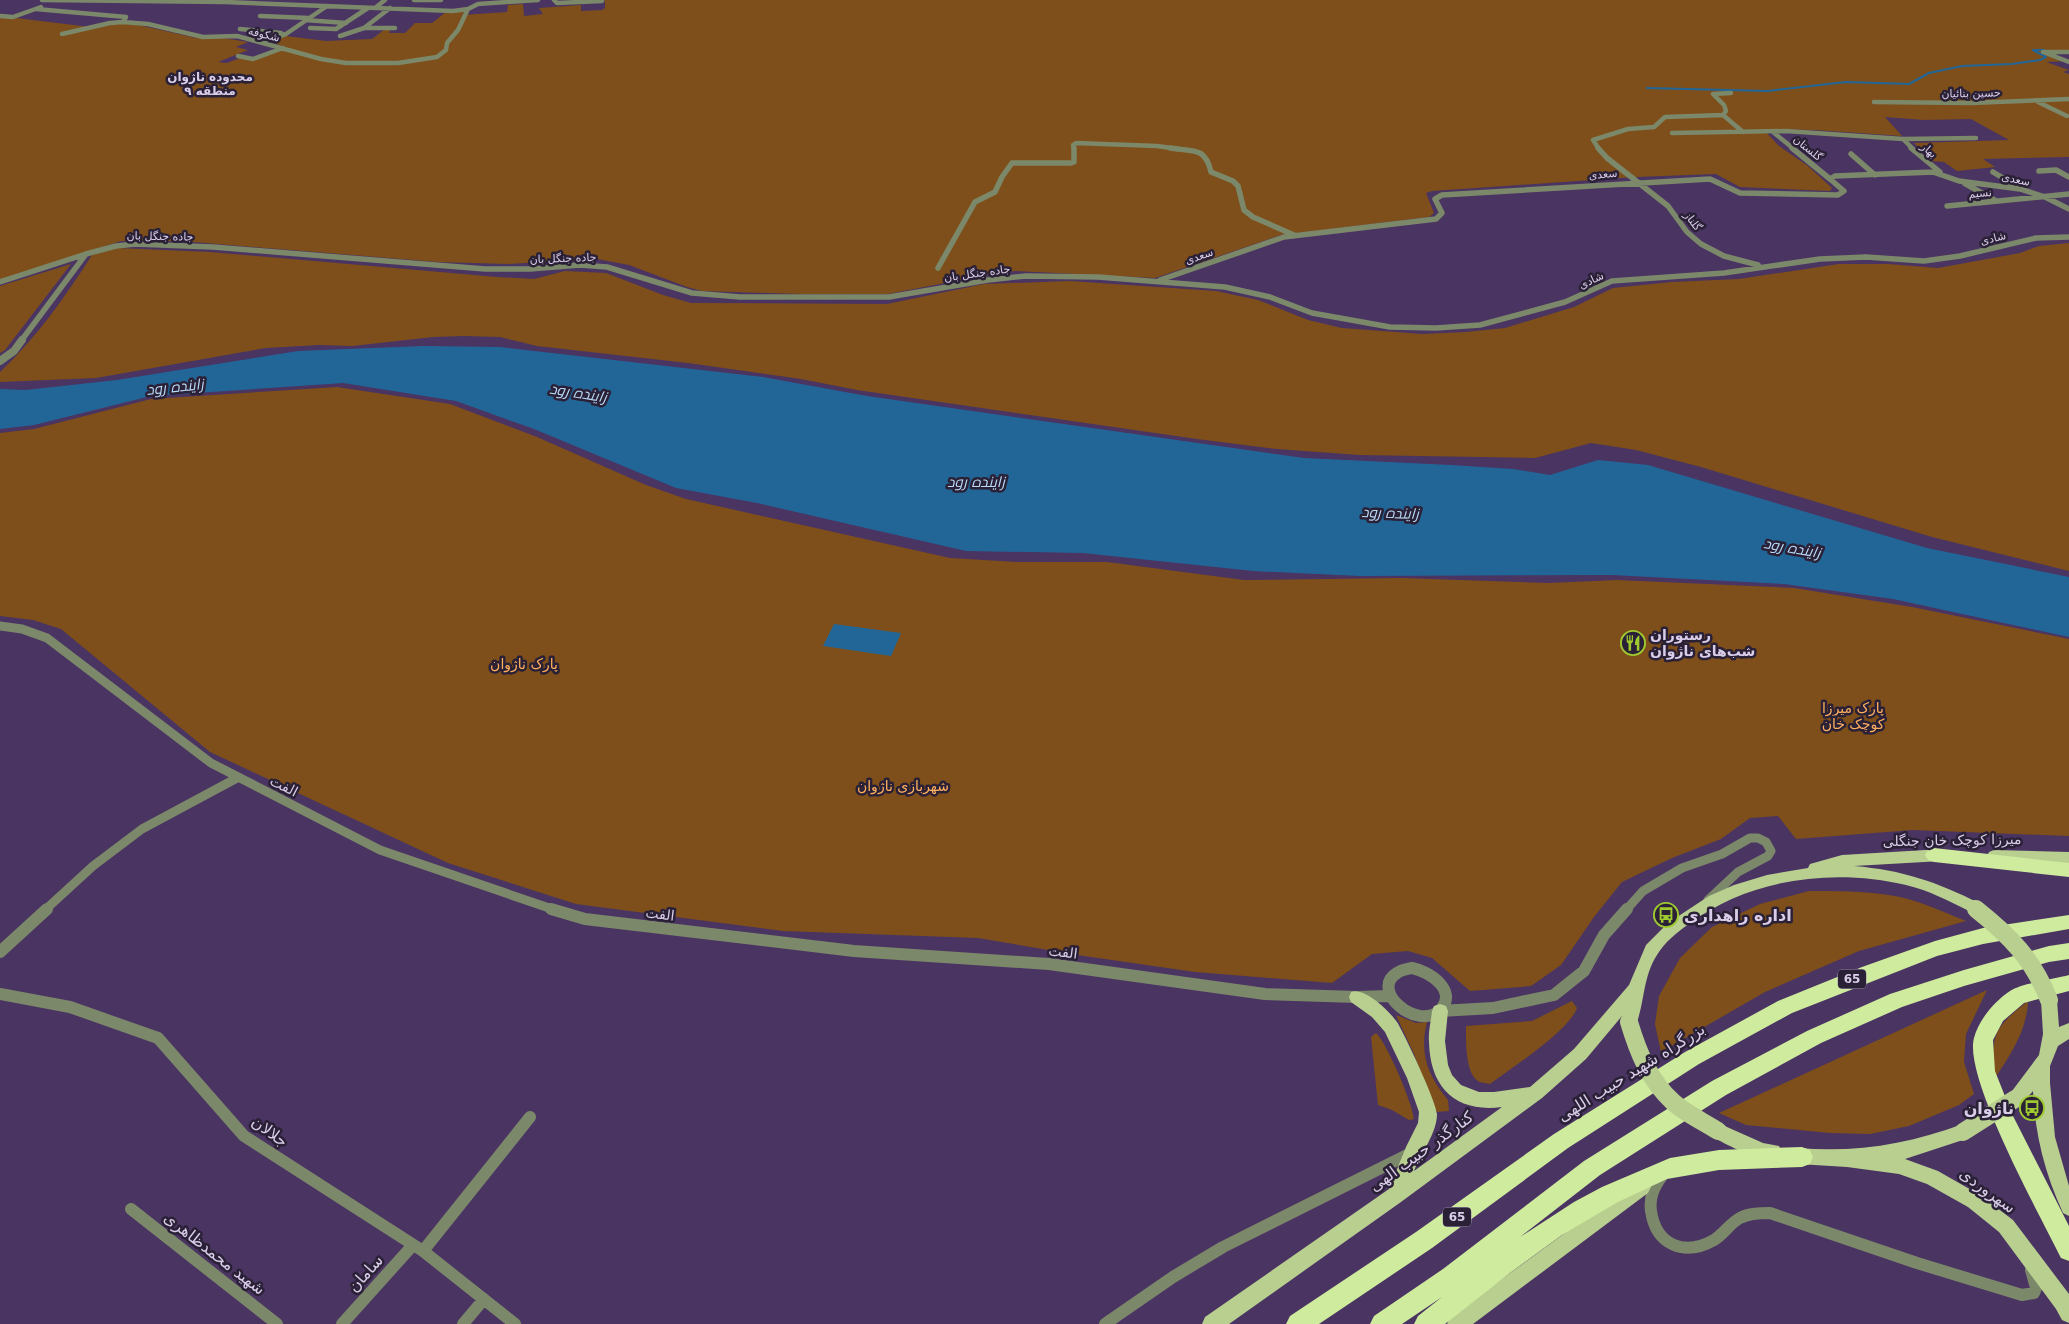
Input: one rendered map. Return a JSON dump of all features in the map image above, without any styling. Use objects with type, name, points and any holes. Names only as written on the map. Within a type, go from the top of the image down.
[{"type":"highway","points":[[1934,855],[2069,870]]},
{"type":"highway","name":"بزرگراه شهید حبیب اللهی","points":[[1298,1324],[1424,1240],[1561,1141],[1692,1058],[1785,1006],[1935,949],[1983,936],[2069,922]]},
{"type":"highway","points":[[1382,1324],[1451,1277],[1592,1168],[1719,1088],[1814,1037],[1897,1000],[1964,978],[2049,954],[2069,951]]},
{"type":"highway","points":[[2069,982],[2018,996],[1996,1015],[1983,1039],[1985,1071],[2003,1118],[2069,1250]]},
{"type":"highway","points":[[1426,1324],[1503,1265],[1579,1212],[1620,1189],[1669,1168],[1725,1160],[1802,1157]]},
{"type":"main road","name":"میرزا کوچک خان جنگلی","points":[[1778,877],[1842,861],[1934,855],[2069,858]]},
{"type":"main road","points":[[1819,872],[1865,873],[1898,878],[1944,892],[1974,907],[2012,938],[2042,979],[2049,1000],[2051,1042],[2042,1064],[2029,1085],[2015,1099],[1963,1132],[1930,1145],[1892,1154],[1845,1158],[1802,1157],[1762,1151],[1718,1131],[1674,1102],[1648,1072],[1638,1052],[1629,1022],[1635,989],[1648,954],[1673,926],[1702,906],[1743,888],[1778,877],[1819,872]]},
{"type":"main road","name":"کنارگذر حبیب الهی","points":[[1212,1324],[1394,1196],[1536,1092],[1580,1054],[1635,989]]},
{"type":"main road","points":[[1357,997],[1378,1012],[1391,1027],[1415,1078],[1428,1112],[1427,1124],[1412,1153],[1394,1196]]},
{"type":"main road","points":[[1440,1010],[1437,1044],[1440,1066],[1450,1086],[1470,1100],[1503,1100],[1536,1092]]},
{"type":"main road","points":[[2051,1042],[2069,1030]]},
{"type":"main road","points":[[2042,1064],[2041,1100],[2047,1145],[2069,1207]]},
{"type":"main road","name":"سهروردی","points":[[1845,1158],[1899,1165],[1932,1177],[1974,1201],[2006,1226],[2063,1302],[2069,1314]]},
{"type":"main road","points":[[1457,1324],[1669,1168]]},
{"type":"street","points":[[42,0],[390,8],[440,15],[445,11],[468,9],[479,2],[538,0]]},
{"type":"street","points":[[0,16],[13,17],[54,0]]},
{"type":"street","points":[[375,8],[386,0]]},
{"type":"street","points":[[414,0],[442,0]]},
{"type":"street","points":[[429,12],[442,0]]},
{"type":"street","points":[[554,0],[557,3],[602,1]]},
{"type":"street","points":[[262,42],[286,34],[327,6]]},
{"type":"street","points":[[310,28],[336,29],[368,8]]},
{"type":"street","points":[[364,28],[390,8]]},
{"type":"street","name":"شکوفه","points":[[36,9],[126,17],[123,22],[148,24],[203,37],[237,36],[321,59],[346,63],[398,63],[437,56],[446,50],[447,43],[458,30],[468,9]]},
{"type":"street","points":[[260,16],[347,23]]},
{"type":"street","points":[[62,34],[110,23],[123,22]]},
{"type":"street","points":[[340,36],[364,28],[395,28]]},
{"type":"street","points":[[368,34],[378,28]]},
{"type":"street","points":[[240,29],[286,34]]},
{"type":"street","points":[[238,56],[252,59],[283,48]]},
{"type":"street","points":[[2069,52],[2043,52],[2069,62]]},
{"type":"street","points":[[1731,93],[1713,94],[1724,105],[1726,111],[1723,115],[1743,132]]},
{"type":"street","name":"حسین بنائیان","points":[[1874,102],[1915,104],[2038,102],[2069,99]]},
{"type":"street","points":[[2038,102],[2067,116]]},
{"type":"street","name":"گلناز","points":[[1723,115],[1664,117],[1654,127],[1628,129],[1593,140],[1595,146],[1611,161],[1668,206],[1680,219],[1692,239],[1715,252],[1743,262],[1768,267]]},
{"type":"street","points":[[1672,133],[1773,132],[1821,133],[1903,139],[1976,138]]},
{"type":"street","name":"گلستان","points":[[1773,132],[1830,178]]},
{"type":"street","name":"بهار","points":[[1903,139],[1920,158],[1942,174]]},
{"type":"street","points":[[938,268],[975,202],[995,192],[1012,162],[1071,163],[1074,162],[1075,158],[1073,145],[1076,143],[1157,146],[1202,153],[1208,158],[1210,172],[1233,181],[1238,186],[1244,210],[1253,217],[1294,235]]},
{"type":"street","points":[[1851,154],[1875,175]]},
{"type":"street","points":[[2040,171],[2056,170],[2069,177]]},
{"type":"street","name":"سعدی","points":[[1158,281],[1294,235],[1372,228],[1436,219],[1442,213],[1435,199],[1442,195],[1710,179],[1719,181],[1729,190],[1740,193],[1838,195],[1844,191],[1830,178],[1835,176],[1933,172],[1959,180],[2020,189],[2046,197]]},
{"type":"street","points":[[1993,172],[2020,189]]},
{"type":"street","points":[[1959,180],[1996,202]]},
{"type":"street","name":"نسیم","points":[[1947,206],[2069,194]]},
{"type":"street","points":[[2046,197],[2069,209]]},
{"type":"street","name":"شادی","points":[[1158,281],[1225,287],[1270,297],[1312,313],[1331,317],[1390,326],[1436,328],[1480,325],[1565,302],[1612,281],[1724,273],[1820,258],[1866,257],[1924,262],[1960,256],[2036,238],[2069,237]]},
{"type":"street","name":"جاده جنگل بان","points":[[0,282],[86,254],[116,246],[136,244],[213,247],[485,269],[530,269],[580,265],[606,267],[692,293],[740,297],[889,297],[953,285],[1026,276],[1098,277],[1158,281]]},
{"type":"street","points":[[0,361],[14,351],[86,254]]},
{"type":"street","name":"الفت","points":[[0,626],[22,629],[47,638],[211,763],[380,850],[528,902],[585,919],[854,951],[1049,964],[1265,994],[1357,997],[1390,996]]},
{"type":"street","points":[[0,952],[93,866],[142,829],[237,778]]},
{"type":"street","points":[[1440,1010],[1446,998],[1444,989],[1432,974],[1412,968],[1403,969],[1395,973],[1390,979],[1388,988],[1390,996],[1397,1006],[1415,1016],[1425,1016],[1440,1010],[1493,1008],[1554,995],[1584,971],[1604,935],[1643,891],[1682,868],[1722,854],[1750,838],[1758,838],[1769,845],[1771,851],[1768,856],[1738,872],[1702,906]]},
{"type":"street","name":"جلالان","points":[[0,994],[70,1006],[158,1038],[244,1136],[418,1248],[515,1324]]},
{"type":"street","name":"سامان","points":[[342,1324],[418,1248],[530,1117]]},
{"type":"street","points":[[1105,1324],[1150,1292],[1198,1262],[1319,1197],[1412,1153]]},
{"type":"street","points":[[1669,1168],[1652,1189],[1651,1213],[1655,1227],[1662,1240],[1673,1246],[1699,1246],[1723,1234],[1737,1219],[1752,1213],[1770,1213],[1917,1263],[2022,1295],[2028,1295],[2034,1293],[2036,1288],[2034,1276],[2023,1248]]},
{"type":"street","name":"شهید محمدظاهری","points":[[131,1209],[277,1324]]},
{"type":"street","points":[[463,1324],[484,1299]]},
{"type":"green space","points":[[603,0],[2069,0],[2069,52],[2046,52],[2069,61],[2046,62],[2069,70],[2063,72],[2069,74],[2069,157],[1983,159],[1995,167],[1957,171],[1944,162],[1932,161],[1914,143],[2009,140],[1971,119],[1924,120],[1885,117],[1902,136],[1815,130],[1763,129],[1779,146],[1808,166],[1832,188],[1830,191],[1740,187],[1716,174],[1635,177],[1432,191],[1426,193],[1434,213],[1429,217],[1281,235],[1155,278],[1015,271],[888,294],[702,291],[629,265],[597,259],[508,264],[438,262],[181,241],[121,241],[0,280],[0,18],[16,18],[90,27],[110,23],[134,24],[196,38],[223,38],[248,42],[236,47],[248,50],[218,62],[227,63],[240,58],[253,60],[287,48],[271,42],[286,36],[326,41],[372,39],[384,30],[390,30],[389,33],[405,33],[415,23],[432,23],[446,12],[465,10],[463,15],[507,12],[508,5],[523,4],[524,16],[543,14],[539,8],[581,5],[581,11],[602,10],[605,8],[605,1]]},
{"type":"green space","points":[[2069,243],[2069,571],[1932,537],[1701,467],[1636,450],[1591,443],[1535,458],[1359,455],[1277,449],[857,390],[801,379],[688,363],[537,346],[500,337],[433,337],[352,346],[319,345],[266,348],[96,378],[0,382],[0,372],[50,316],[92,255],[117,248],[210,252],[534,279],[565,271],[606,273],[663,295],[691,303],[887,304],[984,284],[1070,281],[1216,291],[1258,300],[1308,320],[1342,328],[1422,334],[1505,328],[1574,307],[1613,288],[1672,282],[1739,279],[1839,264],[1888,264],[1938,268],[2020,253],[2039,246]]},
{"type":"green space","points":[[71,264],[5,350],[0,353],[0,286]]},
{"type":"green space","name":"پارک ناژوان","points":[[337,387],[450,404],[537,437],[646,485],[686,499],[950,558],[1017,562],[1107,562],[1244,580],[1401,578],[1549,583],[1617,580],[1794,588],[1912,607],[2069,639],[2069,836],[1913,830],[1796,839],[1778,816],[1750,818],[1721,839],[1672,858],[1622,882],[1594,917],[1561,965],[1531,986],[1470,991],[1432,958],[1408,951],[1372,954],[1332,983],[1195,972],[978,938],[783,931],[576,904],[448,863],[210,752],[61,629],[33,620],[0,616],[0,433],[34,429],[151,399]]},
{"type":"green space","points":[[1809,891],[1859,892],[1899,897],[1966,921],[1859,951],[1765,992],[1661,1052],[1655,1024],[1659,996],[1680,958],[1712,927],[1760,904]]},
{"type":"green space","points":[[1987,990],[1966,1034],[1964,1062],[1974,1094],[1959,1105],[1909,1126],[1870,1134],[1830,1133],[1746,1125],[1719,1113]]},
{"type":"green space","points":[[1572,1001],[1577,1008],[1572,1017],[1563,1028],[1538,1049],[1490,1084],[1479,1082],[1474,1077],[1468,1064],[1466,1026],[1532,1021]]},
{"type":"green space","points":[[2028,1001],[2025,1022],[2021,1032],[2012,1051],[1995,1078],[1993,1052],[1997,1034],[2008,1018]]},
{"type":"green space","points":[[1396,1015],[1416,1023],[1427,1022],[1424,1044],[1427,1064],[1435,1082],[1448,1100],[1449,1111],[1437,1112]]},
{"type":"green space","points":[[1376,1033],[1399,1074],[1413,1111],[1414,1119],[1409,1120],[1392,1110],[1378,1105],[1371,1037]]},
{"type":"water","name":"زاینده رود","points":[[424,346],[500,347],[763,377],[867,396],[1304,458],[1513,469],[1550,475],[1598,460],[1648,465],[1927,548],[2069,577],[2069,637],[1893,599],[1784,584],[1612,575],[1360,576],[1253,571],[1083,553],[966,551],[757,503],[676,488],[534,429],[456,401],[343,383],[151,396],[34,425],[0,429],[0,389],[26,390],[117,380],[298,351]]},
{"type":"water","points":[[834,624],[901,633],[891,656],[823,646]]},
{"type":"waterway","points":[[1647,88],[1768,91],[1846,82],[1909,84],[1929,73],[1962,66],[2012,64],[2040,60],[2046,57],[2033,50],[2044,50]]},
{"type":"place","name":"رستوران شب‌های ناژوان","points":[[1633,643]]},
{"type":"place","name":"اداره راهداری","points":[[1666,915]]},
{"type":"place","name":"ناژوان","points":[[2032,1108]]},
{"type":"district","name":"محدوده ناژوان منطقه ۹","points":[[210,84]]},
{"type":"park label","name":"پارک میرزا کوچک خان","points":[[1853,716]]},
{"type":"park label","name":"شهربازی ناژوان","points":[[903,786]]}]
